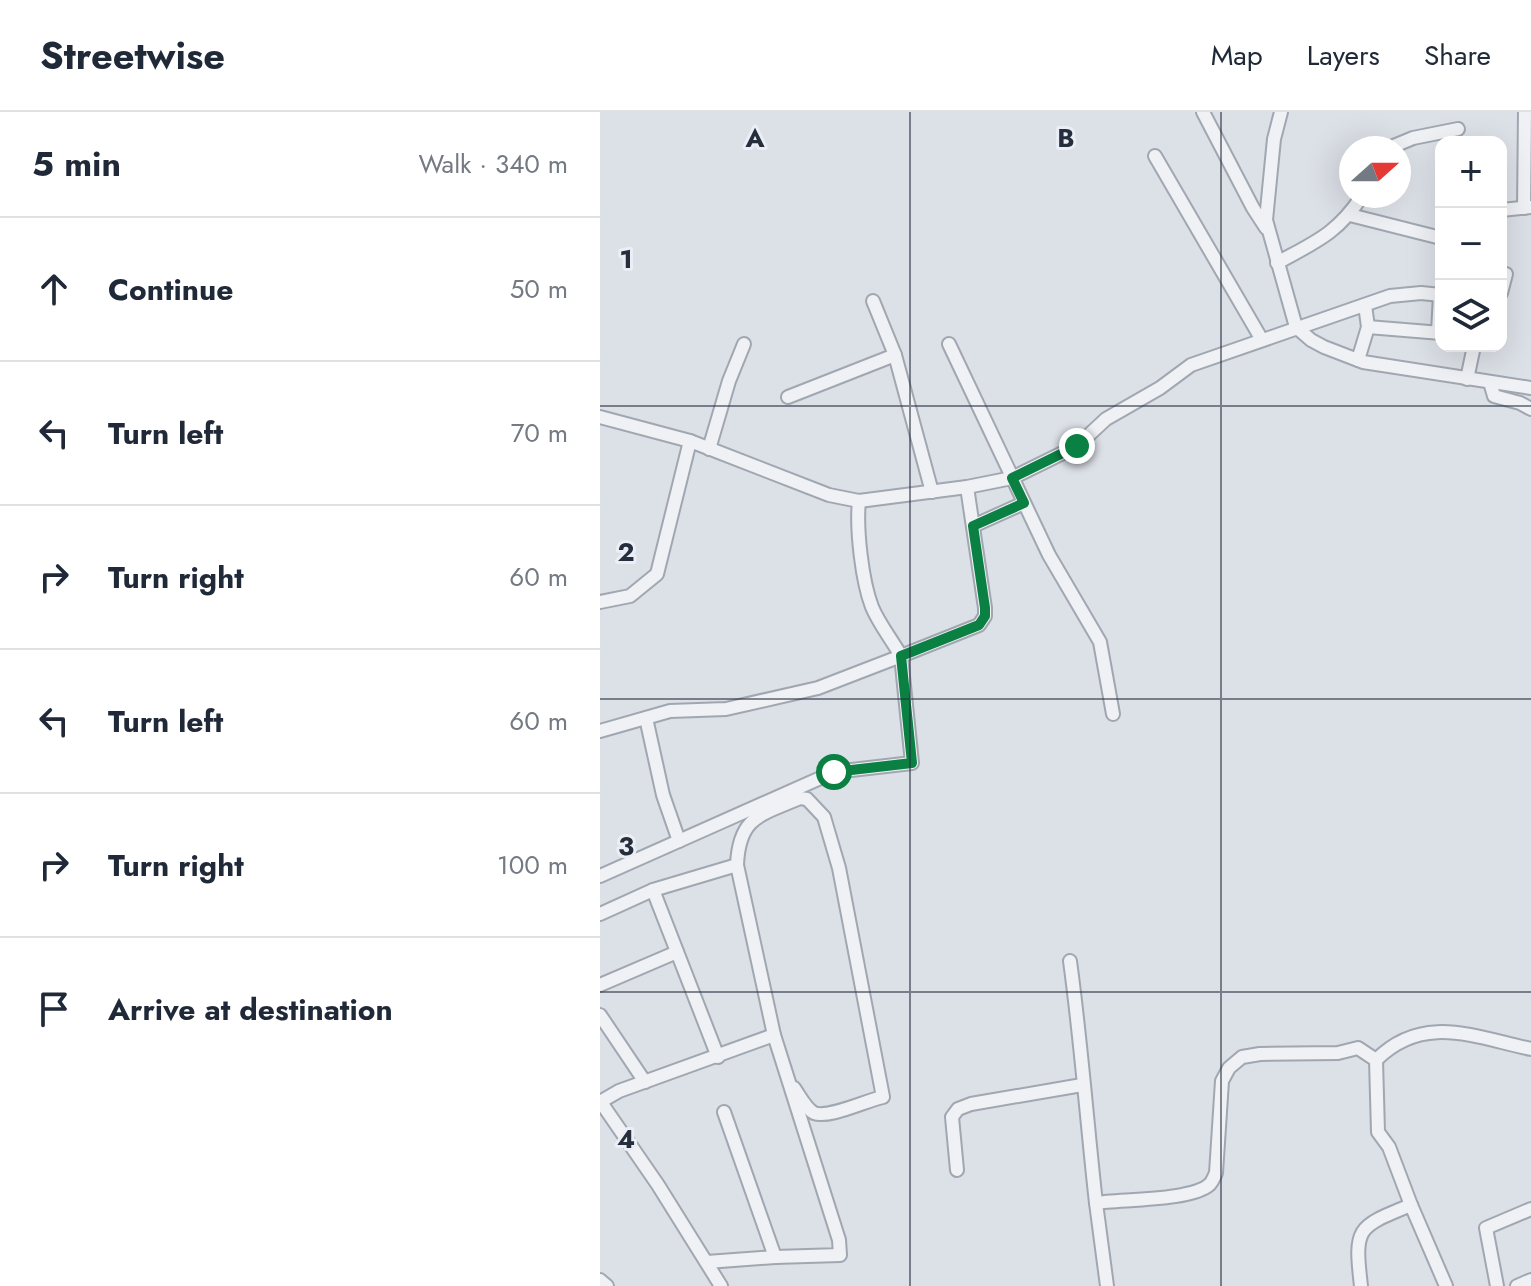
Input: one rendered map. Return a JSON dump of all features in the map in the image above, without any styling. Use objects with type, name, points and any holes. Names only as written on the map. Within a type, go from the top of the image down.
[{"type":"street","points":[[1203,112],[1268,231]]},
{"type":"street","points":[[1281,112],[1274,139],[1266,207],[1268,231],[1296,327],[1311,340],[1358,360],[1531,388]]},
{"type":"street","points":[[1507,209],[1528,207],[1525,112]]},
{"type":"street","points":[[1411,139],[1458,129]]},
{"type":"street","points":[[1155,156],[1262,340]]},
{"type":"street","points":[[1277,263],[1333,231],[1354,208]]},
{"type":"street","points":[[1350,215],[1435,236]]},
{"type":"street","points":[[600,417],[690,441],[829,495],[859,501],[967,487],[1012,478],[1077,446],[1106,419],[1160,388],[1191,365],[1390,296],[1435,294]]},
{"type":"street","points":[[873,301],[895,355],[932,492]]},
{"type":"street","points":[[1358,360],[1368,327],[1365,305]]},
{"type":"street","points":[[1368,327],[1435,333]]},
{"type":"street","points":[[709,449],[729,381],[744,344]]},
{"type":"street","points":[[949,344],[1049,555],[1100,642],[1113,714]]},
{"type":"street","points":[[1467,379],[1473,352]]},
{"type":"street","points":[[788,397],[895,355]]},
{"type":"street","points":[[1490,382],[1494,396],[1531,409]]},
{"type":"street","points":[[600,602],[630,596],[657,574],[690,441]]},
{"type":"street","points":[[600,731],[670,711],[726,709],[818,688],[979,625],[984,620],[985,608],[967,487]]},
{"type":"street","points":[[600,876],[834,772],[912,763],[901,656],[872,606],[861,554],[857,518],[859,501]]},
{"type":"street","points":[[973,526],[1024,503]]},
{"type":"street","points":[[646,718],[663,795],[679,841]]},
{"type":"street","points":[[707,1262],[840,1255],[839,1240],[788,1080],[774,1035],[737,865],[738,842],[745,829],[756,818],[800,798],[807,799],[824,817],[841,880],[883,1097],[840,1111],[815,1113],[788,1080]]},
{"type":"street","points":[[600,914],[653,890],[737,865]]},
{"type":"street","points":[[653,890],[718,1057]]},
{"type":"street","points":[[600,985],[677,952]]},
{"type":"street","points":[[1070,961],[1107,1286]]},
{"type":"street","points":[[600,1015],[645,1082]]},
{"type":"street","points":[[1446,1286],[1389,1147],[1378,1132],[1376,1060],[1401,1040],[1430,1031],[1531,1049]]},
{"type":"street","points":[[721,1286],[600,1102],[619,1091],[774,1035]]},
{"type":"street","points":[[1096,1203],[1167,1197],[1196,1192],[1210,1184],[1216,1173],[1222,1081],[1229,1068],[1242,1057],[1338,1053],[1358,1048],[1376,1060]]},
{"type":"street","points":[[957,1170],[952,1117],[958,1109],[971,1104],[1082,1085]]},
{"type":"street","points":[[724,1112],[775,1257]]},
{"type":"street","points":[[1361,1286],[1357,1256],[1361,1232],[1369,1223],[1411,1205]]},
{"type":"street","points":[[1497,1286],[1486,1228],[1531,1209]]},
{"type":"street","points":[[600,1280],[607,1286]]},
{"type":"street","points":[[1517,1286],[1531,1280]]},
{"type":"route","points":[[834,772],[912,763],[901,656],[979,625],[984,620],[973,526],[1024,503],[1012,478],[1077,446]]}]
